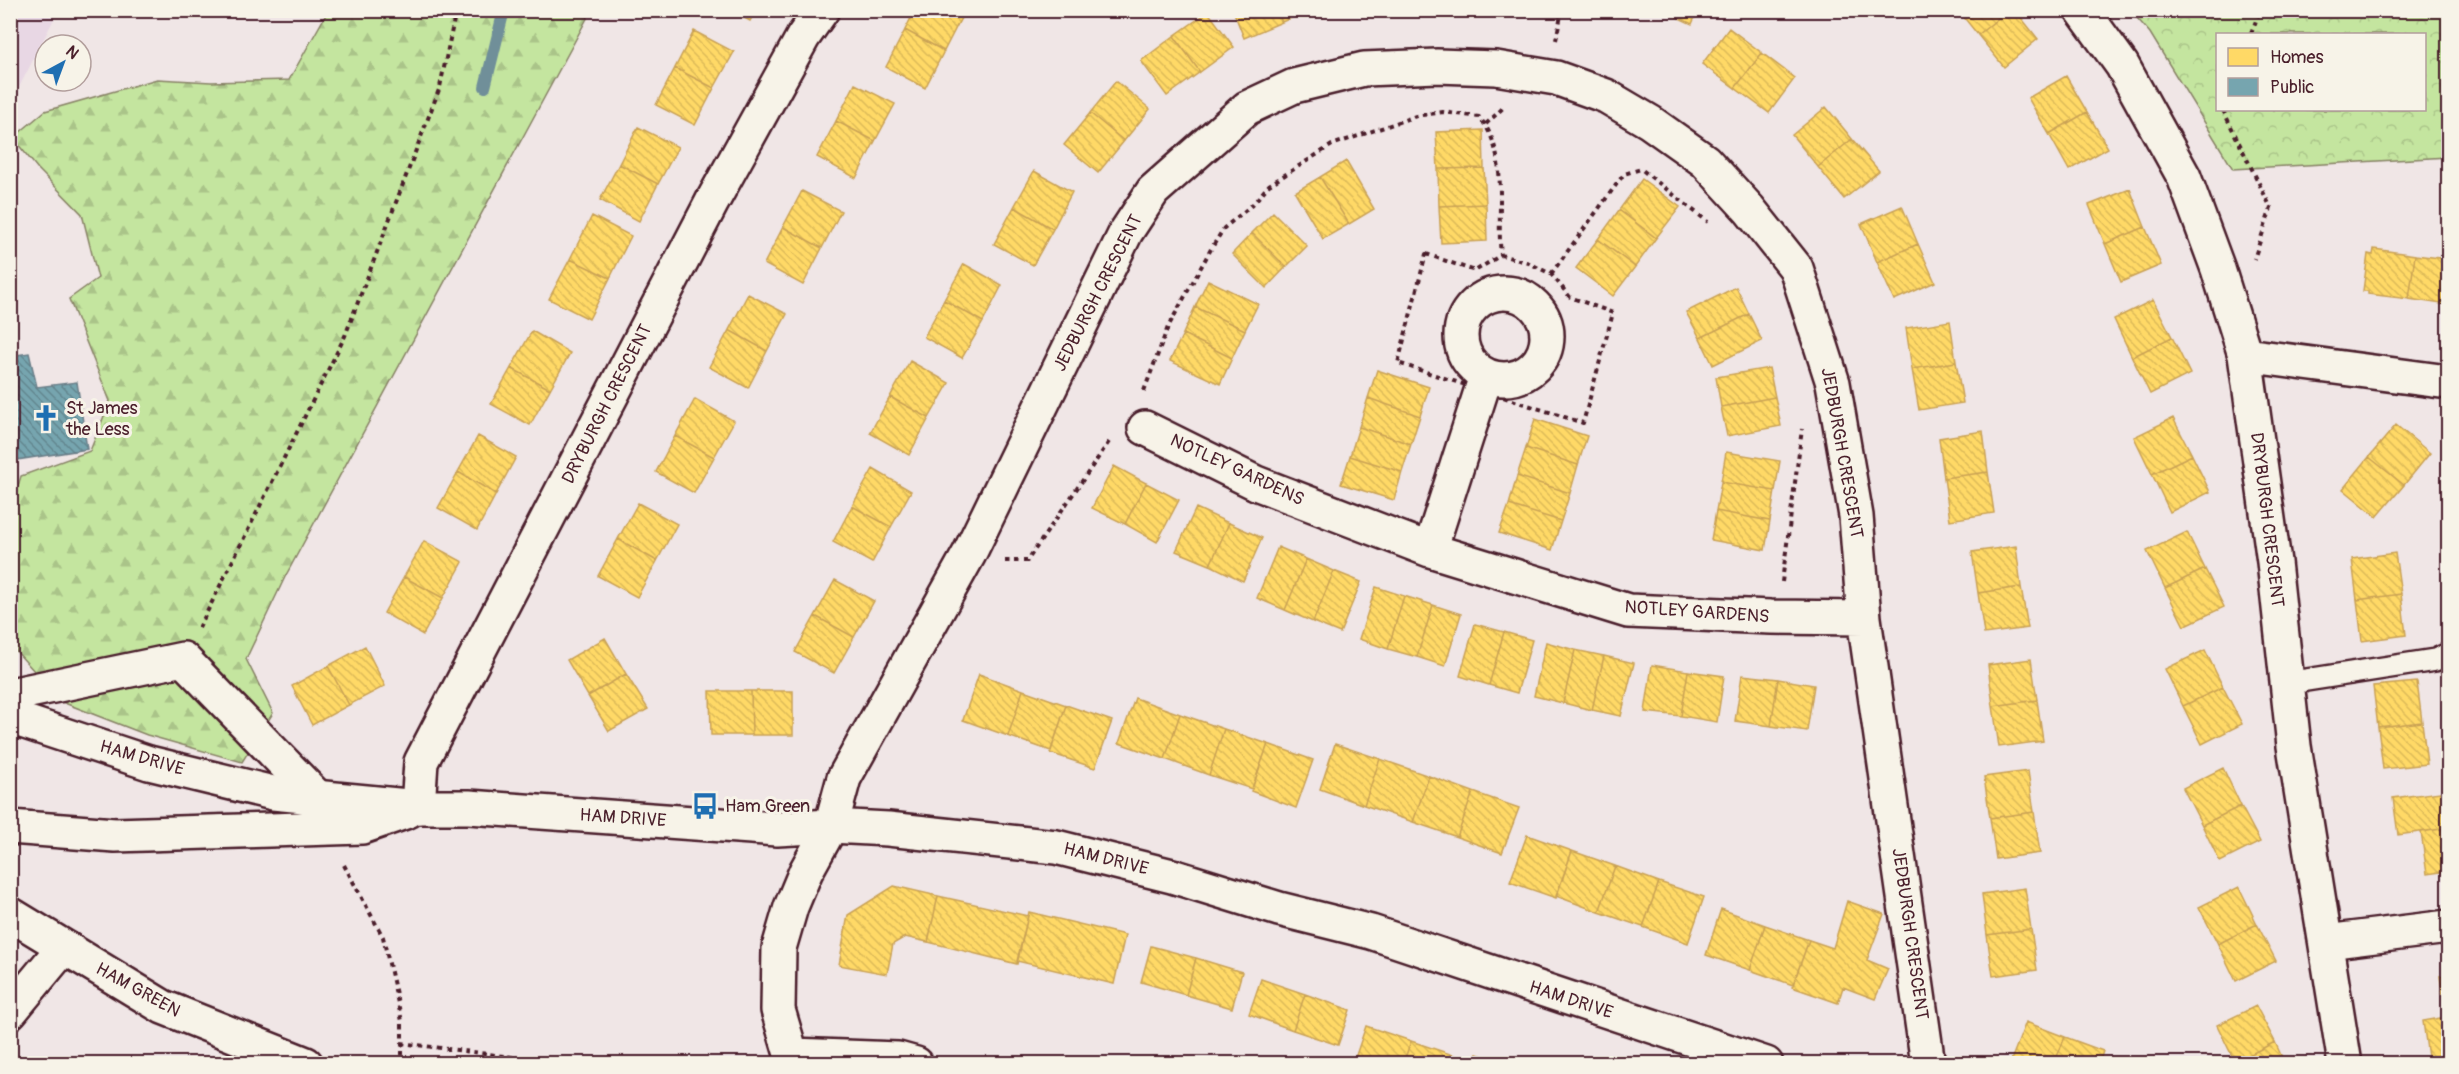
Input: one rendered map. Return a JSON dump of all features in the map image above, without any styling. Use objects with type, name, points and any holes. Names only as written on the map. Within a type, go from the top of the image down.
[{"type":"street","name":"DRYBURGH CRESCENT","points":[[418,807],[421,762],[712,202],[803,37],[822,10]]},
{"type":"street","name":"DRYBURGH CRESCENT","points":[[2082,10],[2122,65],[2184,177],[2223,283],[2245,356],[2274,562],[2294,746],[2345,1064]]},
{"type":"street","name":"JEDBURGH CRESCENT","points":[[793,1059],[778,1010],[779,948],[802,880],[831,826],[844,777],[969,554],[1126,232],[1153,191],[1247,108],[1294,86],[1365,69],[1437,66],[1496,68],[1556,78],[1606,96],[1650,122],[1705,161],[1749,209],[1796,268],[1833,383],[1856,516],[1864,618],[1928,1064]]},
{"type":"street","points":[[2245,356],[2448,382]]},
{"type":"street","points":[[1431,550],[1483,383]]},
{"type":"street","name":"NOTLEY GARDENS","points":[[1130,430],[1256,483],[1431,550],[1628,610],[1772,618],[1864,618]]},
{"type":"street","points":[[10,695],[183,659],[316,813]]},
{"type":"street","name":"HAM DRIVE","points":[[10,717],[149,763],[273,793],[316,813]]},
{"type":"street","name":"HAM DRIVE","points":[[10,827],[115,835],[316,813],[418,807],[469,807],[777,829],[831,826],[888,829],[1056,847],[1173,876],[1279,909],[1371,932],[1766,1064]]},
{"type":"street","name":"HAM GREEN","points":[[10,914],[162,1007],[306,1064]]},
{"type":"street","points":[[2326,942],[2448,927]]},
{"type":"street","points":[[10,1012],[63,948]]},
{"type":"street","points":[[793,1059],[898,1059],[916,1064]]},
{"type":"lane","points":[[2287,683],[2435,660],[2448,654]]},
{"type":"path","points":[[183,659],[345,336],[440,87],[456,10]]},
{"type":"path","points":[[2251,33],[2260,10]]},
{"type":"path","points":[[2223,111],[2271,208],[2255,259],[2223,283]]},
{"type":"path","points":[[1143,395],[1168,327],[1224,228],[1252,205],[1269,185],[1332,146],[1416,116],[1443,112],[1479,117],[1489,128],[1499,173],[1500,255]]},
{"type":"path","points":[[1551,274],[1624,174],[1641,169],[1687,203],[1712,226]]},
{"type":"path","points":[[1426,254],[1475,270],[1500,255],[1529,263],[1551,274],[1570,297],[1612,313],[1583,423],[1483,383],[1398,363],[1426,254]]},
{"type":"path","points":[[1772,618],[1784,577],[1803,417]]},
{"type":"path","points":[[969,554],[994,562],[1027,561],[1130,430]]},
{"type":"path","points":[[316,813],[382,937],[402,1021],[402,1064]]},
{"type":"path","points":[[401,1043],[567,1064]]},
{"type":"shaded area","points":[[10,11],[58,11],[47,33],[33,33],[33,60],[11,103]]},
{"type":"green space","points":[[328,11],[591,11],[285,577],[246,659],[273,713],[242,762],[147,735],[62,702],[16,651],[10,592],[10,512],[21,476],[90,451],[110,401],[69,299],[98,278],[82,214],[38,169],[13,138],[45,111],[157,79],[211,82],[289,80]]},
{"type":"green space","points":[[2131,11],[2448,11],[2448,157],[2233,169],[2150,33]]},
{"type":"building: Homes","points":[[729,10],[756,10],[750,21]]},
{"type":"building: Homes","points":[[915,10],[956,10],[963,14],[944,51],[905,30]]},
{"type":"building: Homes","points":[[1233,10],[1277,10],[1282,22],[1244,38]]},
{"type":"building: Homes","points":[[1277,10],[1309,10],[1282,22]]},
{"type":"building: Homes","points":[[1662,10],[1698,10],[1692,24]]},
{"type":"building: Homes","points":[[1958,10],[2008,10],[1978,35]]},
{"type":"building: Homes","points":[[2008,10],[2015,10],[2038,39],[2004,67],[1978,35]]},
{"type":"building: Homes","points":[[1208,12],[1234,47],[1200,72],[1174,36]]},
{"type":"building: Homes","points":[[1729,28],[1762,53],[1735,88],[1702,64]]},
{"type":"building: Homes","points":[[905,30],[944,51],[925,88],[886,67]]},
{"type":"building: Homes","points":[[694,31],[734,52],[714,88],[675,68]]},
{"type":"building: Homes","points":[[1174,36],[1200,72],[1167,96],[1141,61]]},
{"type":"building: Homes","points":[[1762,53],[1795,78],[1769,113],[1735,88]]},
{"type":"building: Homes","points":[[675,68],[714,88],[695,125],[656,105]]},
{"type":"building: Homes","points":[[2066,76],[2087,112],[2049,134],[2028,98]]},
{"type":"building: Homes","points":[[1116,81],[1150,109],[1124,141],[1090,113]]},
{"type":"building: Homes","points":[[855,84],[895,104],[875,141],[836,121]]},
{"type":"building: Homes","points":[[1826,107],[1852,139],[1818,167],[1792,135]]},
{"type":"building: Homes","points":[[2087,112],[2108,148],[2069,170],[2049,134]]},
{"type":"building: Homes","points":[[1090,113],[1124,141],[1098,173],[1064,145]]},
{"type":"building: Homes","points":[[836,121],[875,141],[856,178],[817,157]]},
{"type":"building: Homes","points":[[638,127],[678,147],[658,184],[619,164]]},
{"type":"building: Homes","points":[[1483,130],[1484,168],[1438,169],[1436,132]]},
{"type":"building: Homes","points":[[1852,139],[1879,171],[1844,199],[1818,167]]},
{"type":"building: Homes","points":[[1346,161],[1374,209],[1349,224],[1320,177]]},
{"type":"building: Homes","points":[[619,164],[658,184],[639,221],[600,200]]},
{"type":"building: Homes","points":[[1484,168],[1486,204],[1439,206],[1438,169]]},
{"type":"building: Homes","points":[[1034,171],[1072,192],[1053,229],[1014,207]]},
{"type":"building: Homes","points":[[1320,177],[1349,224],[1323,239],[1295,192]]},
{"type":"building: Homes","points":[[1642,179],[1680,207],[1656,238],[1619,210]]},
{"type":"building: Homes","points":[[2130,189],[2145,227],[2105,244],[2089,205]]},
{"type":"building: Homes","points":[[802,191],[841,211],[822,248],[783,227]]},
{"type":"building: Homes","points":[[1486,204],[1487,241],[1441,243],[1439,206]]},
{"type":"building: Homes","points":[[1902,206],[1918,244],[1877,262],[1861,224]]},
{"type":"building: Homes","points":[[1014,207],[1053,229],[1033,265],[994,244]]},
{"type":"building: Homes","points":[[1619,210],[1656,238],[1635,267],[1598,239]]},
{"type":"building: Homes","points":[[1273,212],[1307,246],[1286,267],[1252,233]]},
{"type":"building: Homes","points":[[592,216],[631,236],[610,278],[570,259]]},
{"type":"building: Homes","points":[[783,227],[822,248],[803,285],[764,264]]},
{"type":"building: Homes","points":[[2145,227],[2161,265],[2121,282],[2105,244]]},
{"type":"building: Homes","points":[[1252,233],[1286,267],[1266,288],[1232,254]]},
{"type":"building: Homes","points":[[1598,239],[1635,267],[1613,296],[1576,268]]},
{"type":"building: Homes","points":[[1918,244],[1935,282],[1894,300],[1877,262]]},
{"type":"building: Homes","points":[[2374,249],[2415,255],[2409,299],[2368,294],[2368,291],[2363,291],[2368,254],[2373,255]]},
{"type":"building: Homes","points":[[2415,255],[2448,259],[2448,305],[2409,299]]},
{"type":"building: Homes","points":[[570,259],[610,278],[589,319],[549,299]]},
{"type":"building: Homes","points":[[964,264],[1002,285],[983,322],[944,300]]},
{"type":"building: Homes","points":[[1208,280],[1258,304],[1245,330],[1195,307]]},
{"type":"building: Homes","points":[[1736,287],[1749,314],[1700,338],[1686,312]]},
{"type":"building: Homes","points":[[748,294],[787,314],[767,351],[729,330]]},
{"type":"building: Homes","points":[[944,300],[983,322],[962,358],[924,337]]},
{"type":"building: Homes","points":[[2153,300],[2172,337],[2132,357],[2114,319]]},
{"type":"building: Homes","points":[[1195,307],[1245,330],[1232,358],[1183,334]]},
{"type":"building: Homes","points":[[1749,314],[1762,341],[1713,365],[1700,338]]},
{"type":"building: Homes","points":[[1950,321],[1956,362],[1912,369],[1906,328]]},
{"type":"building: Homes","points":[[729,330],[767,351],[748,388],[709,367]]},
{"type":"building: Homes","points":[[532,331],[570,353],[550,389],[511,368]]},
{"type":"building: Homes","points":[[1183,334],[1232,358],[1220,384],[1170,361]]},
{"type":"building: Homes","points":[[2172,337],[2190,374],[2150,394],[2132,357]]},
{"type":"building: Homes","points":[[910,361],[949,383],[929,418],[890,397]]},
{"type":"building: Homes","points":[[1956,362],[1963,403],[1919,410],[1912,369]]},
{"type":"building: Homes","points":[[511,368],[550,389],[530,425],[491,404]]},
{"type":"building: Homes","points":[[1769,368],[1775,397],[1721,407],[1716,377]]},
{"type":"building: Homes","points":[[1377,370],[1429,387],[1420,416],[1368,398]]},
{"type":"building: Homes","points":[[890,397],[929,418],[909,455],[870,433]]},
{"type":"building: Homes","points":[[1775,397],[1781,426],[1727,436],[1721,407]]},
{"type":"building: Homes","points":[[1368,398],[1420,416],[1411,444],[1359,427]]},
{"type":"building: Homes","points":[[695,399],[734,421],[714,457],[675,436]]},
{"type":"building: Homes","points":[[2173,418],[2192,455],[2152,474],[2134,437]]},
{"type":"building: Homes","points":[[1535,419],[1587,436],[1578,465],[1526,448]]},
{"type":"building: Homes","points":[[2396,425],[2430,453],[2404,485],[2369,457]]},
{"type":"building: Homes","points":[[1359,427],[1411,444],[1402,472],[1350,456]]},
{"type":"building: Homes","points":[[1983,431],[1988,472],[1944,478],[1939,438]]},
{"type":"building: Homes","points":[[478,436],[516,457],[496,494],[458,472]]},
{"type":"building: Homes","points":[[675,436],[714,457],[694,493],[656,472]]},
{"type":"building: Homes","points":[[1526,448],[1578,465],[1570,493],[1517,476]]},
{"type":"building: Homes","points":[[1726,452],[1780,461],[1775,491],[1721,482]]},
{"type":"building: Homes","points":[[2192,455],[2210,492],[2170,512],[2152,474]]},
{"type":"building: Homes","points":[[1350,456],[1402,472],[1394,500],[1341,484]]},
{"type":"building: Homes","points":[[2369,457],[2404,485],[2377,517],[2343,489]]},
{"type":"building: Homes","points":[[1114,466],[1146,483],[1125,524],[1092,508]]},
{"type":"building: Homes","points":[[873,469],[911,491],[891,527],[852,506]]},
{"type":"building: Homes","points":[[458,472],[496,494],[477,530],[438,508]]},
{"type":"building: Homes","points":[[1988,472],[1994,513],[1950,520],[1944,478]]},
{"type":"building: Homes","points":[[1517,476],[1570,493],[1561,521],[1509,505]]},
{"type":"building: Homes","points":[[1721,482],[1775,491],[1770,521],[1716,511]]},
{"type":"building: Homes","points":[[1146,483],[1179,500],[1157,542],[1125,524]]},
{"type":"building: Homes","points":[[638,503],[677,524],[657,561],[618,539]]},
{"type":"building: Homes","points":[[1509,505],[1561,521],[1552,550],[1499,533]]},
{"type":"building: Homes","points":[[852,506],[891,527],[872,563],[833,542]]},
{"type":"building: Homes","points":[[1196,508],[1229,523],[1210,565],[1176,551]]},
{"type":"building: Homes","points":[[1716,511],[1770,521],[1765,550],[1711,540]]},
{"type":"building: Homes","points":[[1229,523],[1262,538],[1243,581],[1210,565]]},
{"type":"building: Homes","points":[[2187,532],[2205,569],[2165,588],[2147,551]]},
{"type":"building: Homes","points":[[618,539],[657,561],[637,597],[598,576]]},
{"type":"building: Homes","points":[[424,541],[463,562],[443,598],[404,577]]},
{"type":"building: Homes","points":[[2016,546],[2021,587],[1978,593],[1972,552]]},
{"type":"building: Homes","points":[[1278,547],[1306,559],[1285,610],[1257,598]]},
{"type":"building: Homes","points":[[2395,553],[2401,594],[2357,600],[2352,559]]},
{"type":"building: Homes","points":[[1306,559],[1334,571],[1313,622],[1285,610]]},
{"type":"building: Homes","points":[[2205,569],[2224,607],[2184,626],[2165,588]]},
{"type":"building: Homes","points":[[1334,571],[1361,582],[1340,633],[1313,622]]},
{"type":"building: Homes","points":[[404,577],[443,598],[423,635],[384,613]]},
{"type":"building: Homes","points":[[835,580],[874,601],[854,637],[815,616]]},
{"type":"building: Homes","points":[[1376,587],[1404,596],[1388,649],[1359,639]]},
{"type":"building: Homes","points":[[2021,587],[2028,628],[1984,634],[1978,593]]},
{"type":"building: Homes","points":[[2401,594],[2406,635],[2362,641],[2357,600]]},
{"type":"building: Homes","points":[[1404,596],[1433,605],[1417,657],[1388,649]]},
{"type":"building: Homes","points":[[1433,605],[1461,614],[1445,666],[1417,657]]},
{"type":"building: Homes","points":[[815,616],[854,637],[834,673],[795,652]]},
{"type":"building: Homes","points":[[1475,624],[1504,632],[1489,685],[1460,676]]},
{"type":"building: Homes","points":[[1504,632],[1532,640],[1517,693],[1489,685]]},
{"type":"building: Homes","points":[[605,638],[626,674],[588,696],[567,660]]},
{"type":"building: Homes","points":[[1546,642],[1575,650],[1563,703],[1534,696]]},
{"type":"building: Homes","points":[[365,646],[385,686],[349,705],[328,666]]},
{"type":"building: Homes","points":[[1575,650],[1604,656],[1592,710],[1563,703]]},
{"type":"building: Homes","points":[[2205,650],[2223,687],[2183,706],[2165,669]]},
{"type":"building: Homes","points":[[1604,656],[1634,663],[1621,716],[1592,710]]},
{"type":"building: Homes","points":[[2031,659],[2037,700],[1993,706],[1988,665]]},
{"type":"building: Homes","points":[[1652,665],[1688,671],[1681,716],[1645,712]]},
{"type":"building: Homes","points":[[328,666],[349,705],[312,725],[292,686]]},
{"type":"building: Homes","points":[[1688,671],[1724,676],[1717,722],[1681,716]]},
{"type":"building: Homes","points":[[626,674],[648,709],[609,731],[588,696]]},
{"type":"building: Homes","points":[[979,674],[1023,690],[1008,736],[963,720]]},
{"type":"building: Homes","points":[[1742,675],[1778,679],[1771,726],[1735,721]]},
{"type":"building: Homes","points":[[1778,679],[1814,685],[1807,731],[1771,726]]},
{"type":"building: Homes","points":[[2417,682],[2422,722],[2378,727],[2373,686]]},
{"type":"building: Homes","points":[[2223,687],[2242,724],[2202,744],[2183,706]]},
{"type":"building: Homes","points":[[1023,690],[1066,705],[1051,751],[1008,736]]},
{"type":"building: Homes","points":[[710,691],[751,691],[752,735],[711,735]]},
{"type":"building: Homes","points":[[751,691],[793,691],[793,735],[752,735]]},
{"type":"building: Homes","points":[[1135,698],[1180,714],[1165,759],[1119,743]]},
{"type":"building: Homes","points":[[2037,700],[2043,741],[1999,747],[1993,706]]},
{"type":"building: Homes","points":[[1066,705],[1112,721],[1095,768],[1050,753]]},
{"type":"building: Homes","points":[[1180,714],[1224,729],[1209,775],[1165,759]]},
{"type":"building: Homes","points":[[2422,722],[2427,764],[2383,769],[2378,727]]},
{"type":"building: Homes","points":[[1224,729],[1268,744],[1252,789],[1209,775]]},
{"type":"building: Homes","points":[[1268,744],[1313,760],[1296,808],[1251,791]]},
{"type":"building: Homes","points":[[1335,744],[1380,759],[1364,805],[1320,789]]},
{"type":"building: Homes","points":[[1380,759],[1429,776],[1413,822],[1364,805]]},
{"type":"building: Homes","points":[[2223,768],[2241,806],[2202,825],[2183,788]]},
{"type":"building: Homes","points":[[2028,771],[2034,812],[1990,818],[1984,777]]},
{"type":"building: Homes","points":[[1429,776],[1473,792],[1457,837],[1413,822]]},
{"type":"building: Homes","points":[[2448,791],[2448,828],[2398,835],[2393,798]]},
{"type":"building: Homes","points":[[1473,792],[1519,808],[1502,853],[1457,837]]},
{"type":"building: Homes","points":[[2241,806],[2260,842],[2220,862],[2202,825]]},
{"type":"building: Homes","points":[[2034,812],[2040,853],[1996,859],[1990,818]]},
{"type":"building: Homes","points":[[2448,828],[2448,871],[2427,874],[2421,832]]},
{"type":"building: Homes","points":[[1527,835],[1572,851],[1556,898],[1510,882]]},
{"type":"building: Homes","points":[[1572,851],[1615,866],[1599,912],[1556,896]]},
{"type":"building: Homes","points":[[1615,866],[1659,882],[1643,927],[1599,912]]},
{"type":"building: Homes","points":[[1659,882],[1704,897],[1688,943],[1643,927]]},
{"type":"building: Homes","points":[[894,886],[938,896],[928,942],[905,937],[893,944],[887,974],[839,965],[848,915]]},
{"type":"building: Homes","points":[[2239,887],[2257,924],[2218,944],[2199,907]]},
{"type":"building: Homes","points":[[2025,888],[2031,929],[1987,935],[1982,894]]},
{"type":"building: Homes","points":[[938,896],[1028,916],[1017,964],[928,942]]},
{"type":"building: Homes","points":[[1847,901],[1884,914],[1867,960],[1888,969],[1875,999],[1843,987],[1838,1003],[1792,987],[1809,940],[1833,948]]},
{"type":"building: Homes","points":[[1721,909],[1765,925],[1750,970],[1706,955]]},
{"type":"building: Homes","points":[[1029,912],[1125,935],[1114,984],[1017,961]]},
{"type":"building: Homes","points":[[2257,924],[2276,961],[2236,981],[2218,944]]},
{"type":"building: Homes","points":[[1765,925],[1809,940],[1793,985],[1750,970]]},
{"type":"building: Homes","points":[[2031,929],[2037,970],[1993,976],[1987,935]]},
{"type":"building: Homes","points":[[1151,946],[1196,958],[1186,995],[1141,982]]},
{"type":"building: Homes","points":[[1196,958],[1242,972],[1232,1008],[1186,995]]},
{"type":"building: Homes","points":[[2448,975],[2448,1017],[2446,1017],[2440,976]]},
{"type":"building: Homes","points":[[1261,979],[1305,994],[1293,1030],[1249,1014]]},
{"type":"building: Homes","points":[[1305,994],[1350,1010],[1338,1045],[1293,1030]]},
{"type":"building: Homes","points":[[2256,1006],[2275,1042],[2235,1062],[2217,1025]]},
{"type":"building: Homes","points":[[2448,1017],[2448,1054],[2428,1057],[2423,1021]]},
{"type":"building: Homes","points":[[2026,1022],[2065,1037],[2054,1064],[2010,1063]]},
{"type":"building: Homes","points":[[1366,1026],[1411,1041],[1403,1064],[1354,1061]]},
{"type":"building: Homes","points":[[2065,1037],[2103,1051],[2099,1064],[2054,1064]]},
{"type":"building: Homes","points":[[1411,1041],[1456,1056],[1453,1064],[1403,1064]]},
{"type":"building: Homes","points":[[2275,1042],[2285,1064],[2236,1064],[2235,1062]]},
{"type":"building: Homes","points":[[1477,1054],[1505,1064],[1473,1064]]},
{"type":"building: Public","name":"St James the Less","points":[[29,353],[37,387],[77,382],[87,449],[10,461],[10,356]]},
{"type":"waterway","points":[[485,87],[504,10]]},
{"type":"place","name":"St James the Less","points":[[46,418]]},
{"type":"place","name":"Ham Green","points":[[705,806]]}]
